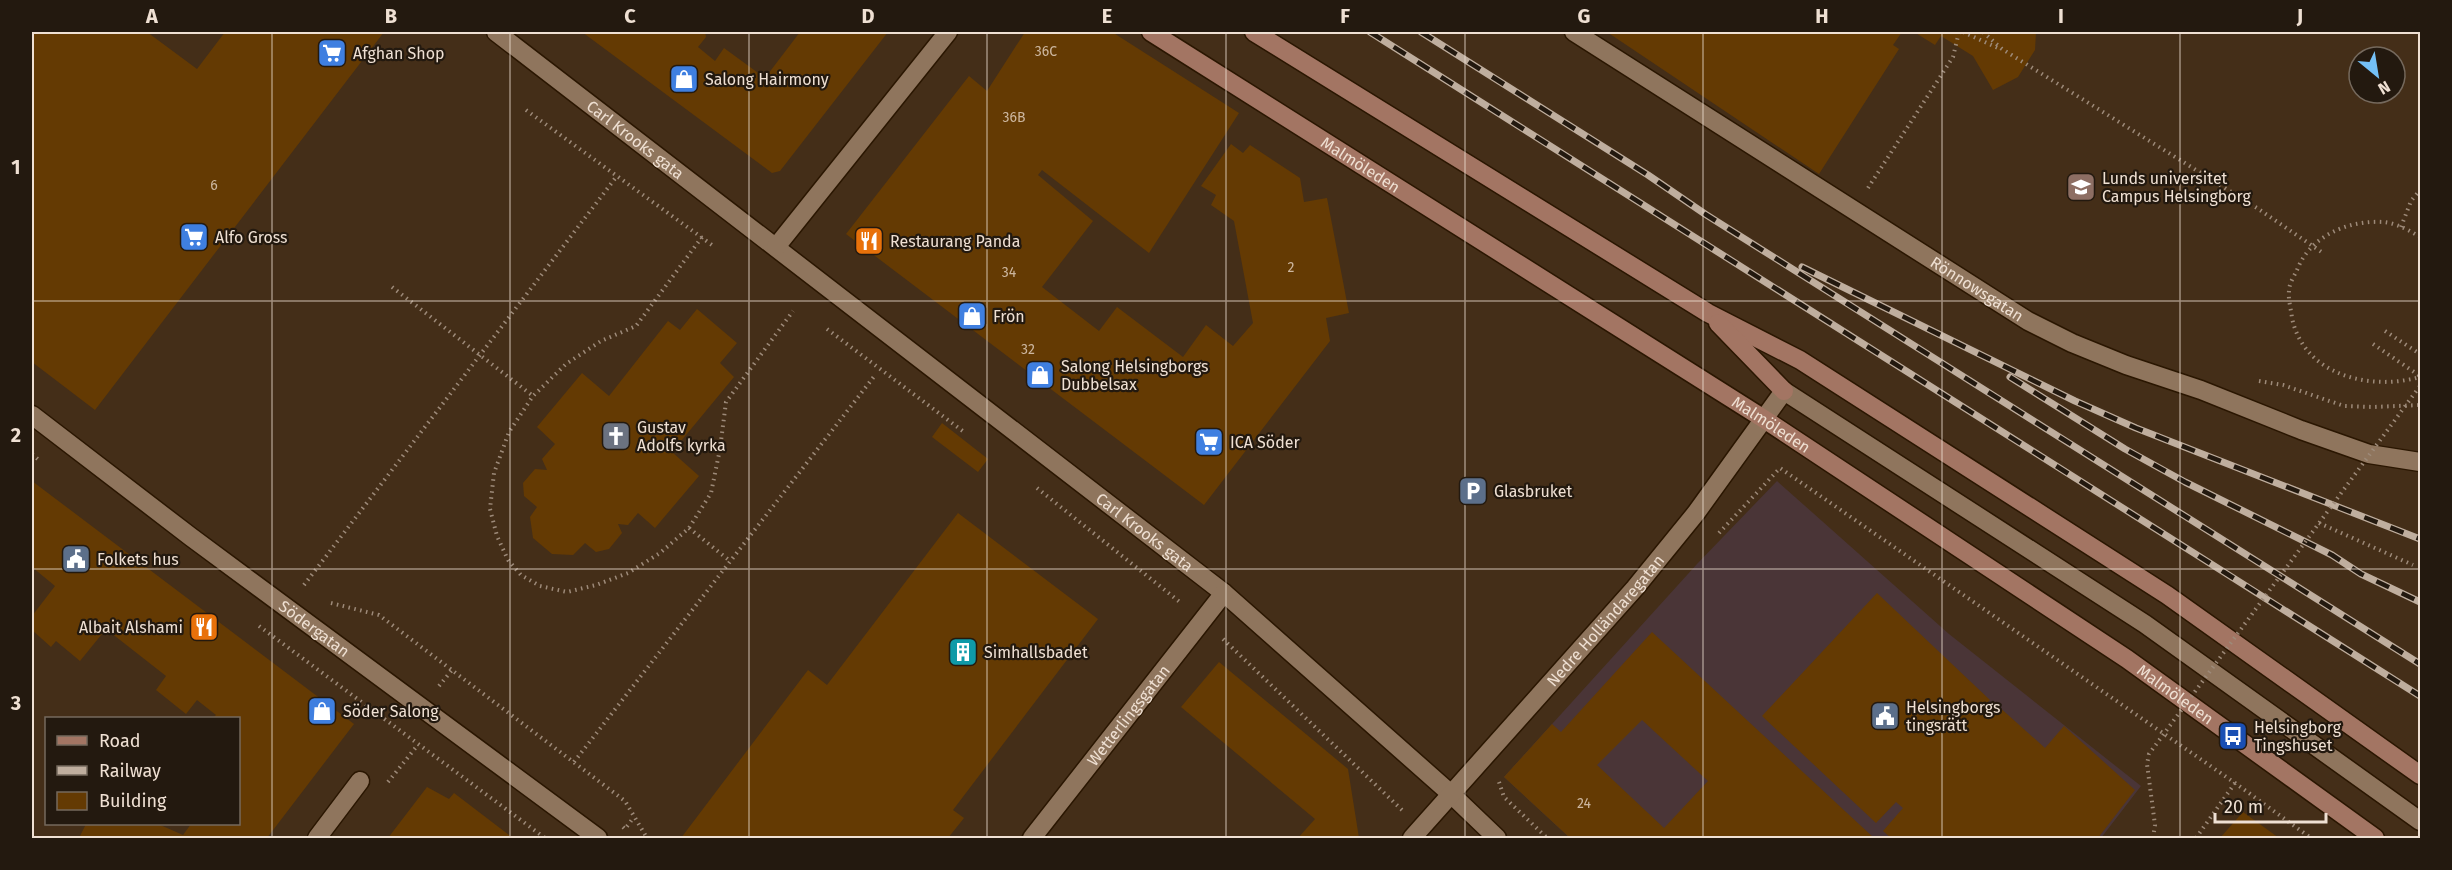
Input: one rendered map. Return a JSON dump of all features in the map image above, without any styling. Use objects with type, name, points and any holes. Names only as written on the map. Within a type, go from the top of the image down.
[{"type":"main road","name":"Malmöleden","points":[[1151,32],[1764,419],[2127,659],[2375,838]]},
{"type":"main road","points":[[1254,32],[1708,313],[1800,360],[2167,595],[2421,775]]},
{"type":"main road","points":[[1708,313],[1784,391]]},
{"type":"street","name":"Carl Krooks gata","points":[[496,32],[1224,593],[1451,794],[1497,838]]},
{"type":"street","points":[[776,247],[948,32]]},
{"type":"street","name":"Rönnowsgatan","points":[[1574,32],[2028,321],[2072,343],[2126,365],[2201,390],[2360,450],[2421,462]]},
{"type":"street","points":[[1784,391],[2145,624],[2421,821]]},
{"type":"street","name":"Nedre Holländaregatan","points":[[1416,833],[1635,588],[1696,513],[1784,391]]},
{"type":"street","name":"Södergatan","points":[[32,415],[191,537],[598,838]]},
{"type":"street","name":"Wetterlingsgatan","points":[[1032,838],[1224,593]]},
{"type":"street","points":[[317,838],[360,781]]},
{"type":"path","points":[[1867,190],[1953,57],[1959,32]]},
{"type":"path","points":[[1964,32],[2002,49],[2257,208],[2323,253]]},
{"type":"path","points":[[1983,32],[2002,49]]},
{"type":"path","points":[[526,110],[712,244]]},
{"type":"path","points":[[310,594],[302,588],[617,176]]},
{"type":"path","points":[[2401,227],[2411,201],[2421,190]]},
{"type":"path","points":[[2421,237],[2401,227],[2383,222],[2347,226],[2325,236],[2301,258],[2289,290],[2294,327],[2315,359],[2328,369],[2377,383],[2402,382],[2421,376]]},
{"type":"path","points":[[702,237],[636,326],[601,341],[566,364],[533,396],[509,432],[494,473],[490,508],[500,544],[508,560],[521,575],[540,586],[567,592],[596,585],[628,573],[660,553],[689,528],[711,493],[726,402],[794,312]]},
{"type":"path","points":[[392,287],[533,396]]},
{"type":"path","points":[[827,329],[970,436]]},
{"type":"path","points":[[2385,331],[2421,354]]},
{"type":"path","points":[[2373,344],[2421,376]]},
{"type":"path","points":[[574,762],[876,374]]},
{"type":"path","points":[[2250,379],[2283,385],[2344,405],[2373,407],[2421,405]]},
{"type":"path","points":[[2153,838],[2155,825],[2147,764],[2150,754],[2421,386]]},
{"type":"path","points":[[1036,487],[1203,620],[1416,833]]},
{"type":"path","points":[[1811,487],[2311,838]]},
{"type":"path","points":[[2319,524],[2413,566]]},
{"type":"path","points":[[689,528],[730,562]]},
{"type":"path","points":[[329,603],[376,613],[625,801],[647,838]]},
{"type":"path","points":[[438,687],[452,670]]},
{"type":"path","points":[[2196,838],[2235,783]]},
{"type":"path","points":[[625,829],[634,817]]},
{"type":"shaded area","points":[[1777,481],[1949,634],[2141,786],[2101,838],[1570,838],[1504,777],[1697,564]]},
{"type":"building","points":[[32,32],[147,32],[197,69],[225,32],[384,32],[95,410],[32,362]]},
{"type":"building","points":[[582,32],[705,32],[706,37],[698,47],[715,61],[724,48],[765,78],[800,32],[888,32],[780,171],[772,173]]},
{"type":"building","points":[[1025,32],[1112,32],[1239,113],[1149,253],[1042,170],[1038,175],[1093,221],[1042,287],[1099,331],[1117,307],[1183,357],[1206,325],[1233,346],[1253,323],[1234,221],[1211,205],[1216,195],[1201,186],[1231,144],[1243,153],[1250,145],[1300,178],[1304,202],[1327,198],[1349,313],[1326,318],[1330,341],[1204,505],[846,234],[969,76],[987,91]]},
{"type":"building","points":[[1607,32],[1902,32],[1893,45],[1899,49],[1819,174]]},
{"type":"building","points":[[1914,32],[2036,32],[2035,50],[2018,77],[1993,90],[1973,56],[1941,36],[1935,45]]},
{"type":"building","name":"Gustav Adolfs kyrka","points":[[697,309],[737,343],[720,363],[734,377],[672,452],[699,476],[655,528],[638,513],[628,525],[618,524],[622,533],[609,549],[596,552],[585,543],[573,555],[552,554],[533,538],[530,517],[537,507],[524,496],[523,483],[535,469],[547,470],[542,459],[555,444],[537,427],[582,373],[609,396],[668,321],[680,330]]},
{"type":"building","points":[[942,423],[988,459],[978,472],[932,437]]},
{"type":"building","points":[[32,481],[354,724],[267,838],[79,838],[86,825],[160,825],[183,835],[190,825],[240,825],[240,717],[214,717],[216,715],[197,700],[186,714],[156,690],[166,676],[106,629],[80,661],[56,641],[51,647],[32,630],[32,616],[55,586],[32,567]]},
{"type":"building","name":"Simhallsbadet","points":[[958,513],[1098,619],[953,810],[964,818],[948,838],[681,838],[808,670],[827,685]]},
{"type":"building","name":"Helsingborgs tingsrätt","points":[[1877,593],[1990,700],[1980,710],[1986,716],[1997,705],[2045,748],[2064,726],[2135,790],[2098,838],[1891,838],[1883,831],[1903,808],[1896,802],[1876,823],[1762,716]]},
{"type":"building","points":[[1652,632],[1874,838],[1570,838],[1504,777],[1552,724],[1561,732]],"holes":[[[1642,720],[1708,781],[1664,828],[1597,765]]]},
{"type":"building","points":[[1219,662],[1348,769],[1359,838],[1298,838],[1315,819],[1181,707]]},
{"type":"building","points":[[427,787],[449,799],[454,793],[513,838],[388,838]]},
{"type":"building","points":[[2243,812],[2279,838],[2220,838]]},
{"type":"railway","points":[[1370,32],[2420,696]]},
{"type":"railway","points":[[1421,32],[1648,175],[1705,214],[2420,664]]},
{"type":"railway","points":[[1802,267],[2075,401],[2136,428],[2420,539]]},
{"type":"railway","points":[[2010,377],[2125,449],[2185,482],[2332,555],[2361,574],[2420,602]]},
{"type":"place","name":"Afghan Shop","points":[[332,53]]},
{"type":"place","name":"Salong Hairmony","points":[[684,79]]},
{"type":"place","name":"Lunds universitet Campus Helsingborg","points":[[2081,187]]},
{"type":"place","name":"Alfo Gross","points":[[194,237]]},
{"type":"place","name":"Restaurang Panda","points":[[869,241]]},
{"type":"place","name":"Frön","points":[[972,316]]},
{"type":"place","name":"Salong Helsingborgs Dubbelsax","points":[[1040,375]]},
{"type":"place","name":"Gustav Adolfs kyrka","points":[[616,436]]},
{"type":"place","name":"ICA Söder","points":[[1209,442]]},
{"type":"place","name":"Glasbruket","points":[[1473,491]]},
{"type":"place","name":"Folkets hus","points":[[76,559]]},
{"type":"place","name":"Albait Alshami","points":[[204,627]]},
{"type":"place","name":"Simhallsbadet","points":[[963,652]]},
{"type":"place","name":"Söder Salong","points":[[322,711]]},
{"type":"place","name":"Helsingborgs tingsrätt","points":[[1885,716]]},
{"type":"place","name":"Helsingborg Tingshuset","points":[[2233,736]]}]
